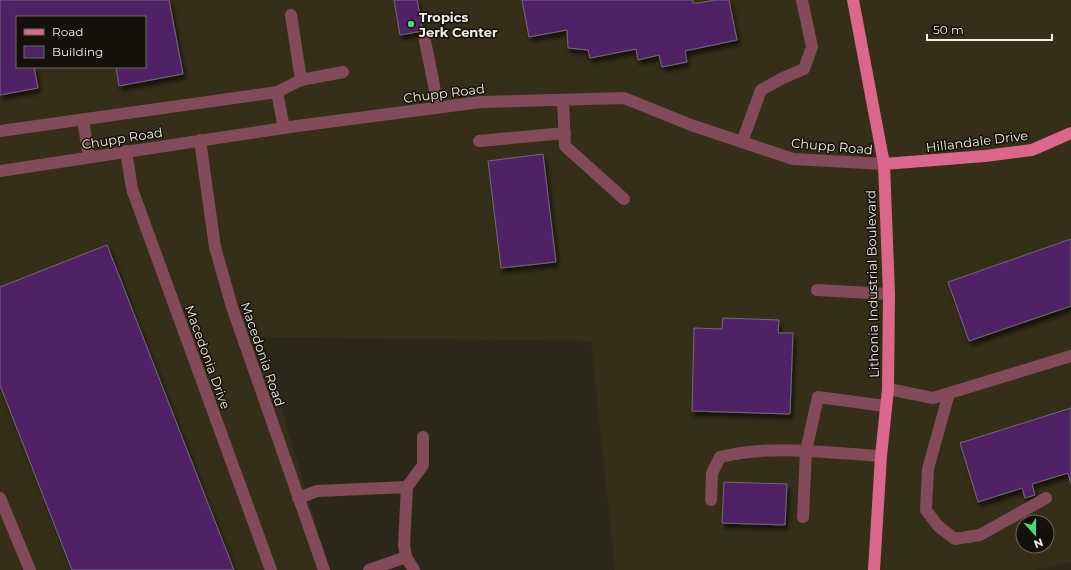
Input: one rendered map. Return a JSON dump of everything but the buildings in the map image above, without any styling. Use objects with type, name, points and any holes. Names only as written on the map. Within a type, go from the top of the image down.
[{"type":"main road","name":"Lithonia Industrial Boulevard","points":[[853,0],[884,164],[889,294],[888,389],[885,406],[881,456],[874,570]]},
{"type":"main road","name":"Hillandale Drive","points":[[884,164],[985,156],[1032,150],[1071,133]]},
{"type":"street","points":[[742,142],[761,90],[782,78],[804,69],[812,47],[802,0]]},
{"type":"street","points":[[291,15],[301,80]]},
{"type":"street","points":[[425,40],[434,84],[437,108]]},
{"type":"street","points":[[0,130],[84,120],[277,92],[301,80],[343,72]]},
{"type":"street","points":[[277,92],[284,128]]},
{"type":"street","name":"Chupp Road","points":[[0,170],[284,128],[481,102],[624,98],[691,125],[793,159],[884,164]]},
{"type":"street","points":[[563,100],[565,146],[624,199]]},
{"type":"street","points":[[84,120],[89,157]]},
{"type":"street","points":[[479,141],[565,133]]},
{"type":"street","name":"Macedonia Road","points":[[200,140],[215,247],[220,266],[232,307],[324,570]]},
{"type":"street","name":"Macedonia Drive","points":[[126,151],[132,190],[271,570]]},
{"type":"street","points":[[817,290],[889,294]]},
{"type":"street","points":[[888,389],[934,398],[1071,356]]},
{"type":"street","points":[[948,393],[928,469],[926,510],[938,526],[955,539],[980,535],[1046,498]]},
{"type":"street","points":[[803,517],[806,451],[818,396],[885,406]]},
{"type":"street","points":[[414,570],[406,557],[404,546],[407,486],[423,465],[423,437]]},
{"type":"street","points":[[711,500],[712,473],[720,457],[742,451],[806,451],[881,456]]},
{"type":"street","points":[[298,498],[317,491],[407,486]]},
{"type":"street","points":[[0,498],[30,570]]},
{"type":"street","points":[[369,570],[406,557]]},
{"type":"shaded area","points":[[0,0],[1071,0],[1071,562],[1034,570],[615,570],[591,341],[260,337],[330,570],[0,570]]},
{"type":"place","name":"Tropics Jerk Center","points":[[411,24]]}]
